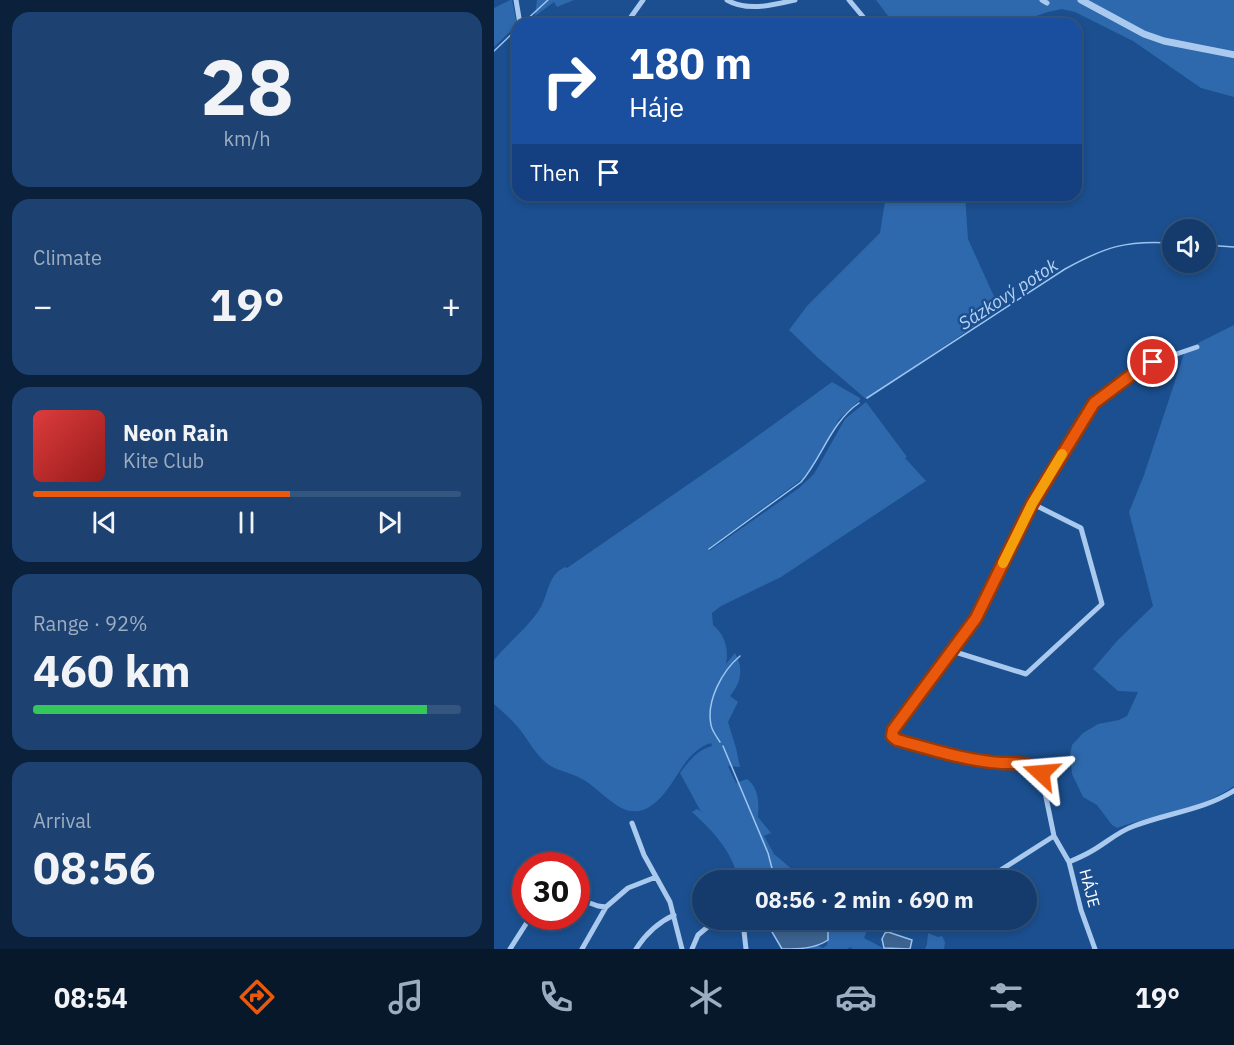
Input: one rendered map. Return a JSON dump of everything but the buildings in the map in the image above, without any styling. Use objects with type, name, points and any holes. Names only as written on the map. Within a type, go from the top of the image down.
[{"type":"street","points":[[516,0],[519,18]]},
{"type":"street","points":[[630,18],[643,0]]},
{"type":"street","points":[[727,0],[743,6],[757,7],[795,0]]},
{"type":"street","points":[[849,0],[864,18]]},
{"type":"street","points":[[1081,0],[1154,38],[1235,55]]},
{"type":"street","name":"HÁJE","points":[[1095,949],[1081,910],[1069,862],[1054,836],[1044,779],[1038,769],[1025,764],[984,762],[959,757],[897,740],[892,736],[893,730],[976,618],[1032,504],[1094,403],[1138,370],[1153,362],[1197,347]]},
{"type":"street","points":[[952,651],[1026,674],[1102,604],[1081,528],[1032,504]]},
{"type":"street","points":[[1069,862],[1090,852],[1120,831],[1188,811],[1213,802],[1235,790]]},
{"type":"street","points":[[632,822],[644,855],[670,902],[682,949]]},
{"type":"street","points":[[1001,870],[1054,836]]},
{"type":"street","points":[[582,949],[606,907],[628,888],[656,877]]},
{"type":"street","points":[[590,903],[606,907]]},
{"type":"street","points":[[636,949],[643,938],[674,915]]},
{"type":"street","points":[[510,949],[522,930]]},
{"type":"street","points":[[692,949],[702,930]]},
{"type":"street","points":[[743,930],[746,949]]},
{"type":"shaded area","points":[[512,0],[516,18],[512,18],[512,30],[494,47],[494,8]]},
{"type":"shaded area","points":[[537,0],[574,0],[557,7],[554,2],[535,16]]},
{"type":"shaded area","points":[[876,0],[1234,0],[1234,97],[1201,88],[1133,41],[1075,12],[1062,9],[1032,18],[890,18]]},
{"type":"shaded area","points":[[885,201],[965,201],[968,239],[1001,308],[866,399],[789,330],[807,306],[880,233]]},
{"type":"shaded area","points":[[1234,325],[1234,786],[1207,801],[1117,828],[1112,825],[1097,805],[1083,797],[1072,774],[1070,755],[1072,745],[1083,733],[1098,724],[1127,716],[1138,692],[1118,691],[1093,669],[1117,641],[1153,606],[1129,512],[1144,475],[1184,354],[1200,342]]},
{"type":"shaded area","points":[[832,382],[860,398],[839,419],[815,463],[802,479],[709,548],[709,551],[799,488],[814,474],[845,419],[866,402],[907,457],[905,458],[926,481],[781,577],[721,606],[712,613],[713,625],[721,633],[725,643],[726,664],[735,653],[740,664],[739,681],[730,696],[738,702],[728,722],[740,767],[728,766],[736,783],[747,779],[754,787],[758,801],[758,817],[771,833],[764,836],[774,854],[793,870],[736,870],[727,851],[707,826],[692,812],[697,809],[704,813],[700,810],[680,773],[698,753],[712,746],[711,743],[694,753],[656,802],[645,809],[626,810],[617,806],[582,779],[545,762],[517,726],[494,704],[494,660],[535,616],[555,575],[738,450]]},
{"type":"shaded area","points":[[771,930],[828,930],[828,940],[823,943],[800,949],[782,949]]},
{"type":"shaded area","points":[[828,930],[868,930],[864,938],[885,949],[852,949],[851,947],[847,949],[804,949],[816,945],[823,948],[827,945]]},
{"type":"shaded area","points":[[888,932],[912,940],[910,949],[884,948],[882,939]]},
{"type":"shaded area","points":[[928,933],[938,937],[942,936],[945,942],[944,949],[925,949]]},
{"type":"waterway","points":[[528,18],[548,0]]},
{"type":"waterway","points":[[494,51],[512,34]]},
{"type":"waterway","name":"Sázkový potok","points":[[867,398],[1079,261],[1104,250],[1128,244],[1162,242]]},
{"type":"waterway","name":"Sázkový potok","points":[[1216,246],[1235,247]]},
{"type":"waterway","name":"Sázkový potok","points":[[709,549],[801,482],[841,420],[859,403]]},
{"type":"waterway","name":"Sázkový potok","points":[[720,742],[713,732],[710,716],[713,697],[727,670],[740,656]]},
{"type":"waterway","name":"Sázkový potok","points":[[723,746],[768,853],[772,870]]},
{"type":"slow traffic","points":[[1003,563],[1032,504],[1062,454]]},
{"type":"route","points":[[1041,773],[1038,769],[1025,764],[984,762],[897,740],[892,736],[893,730],[976,618],[1032,504],[1094,403],[1138,370],[1153,362]]}]
